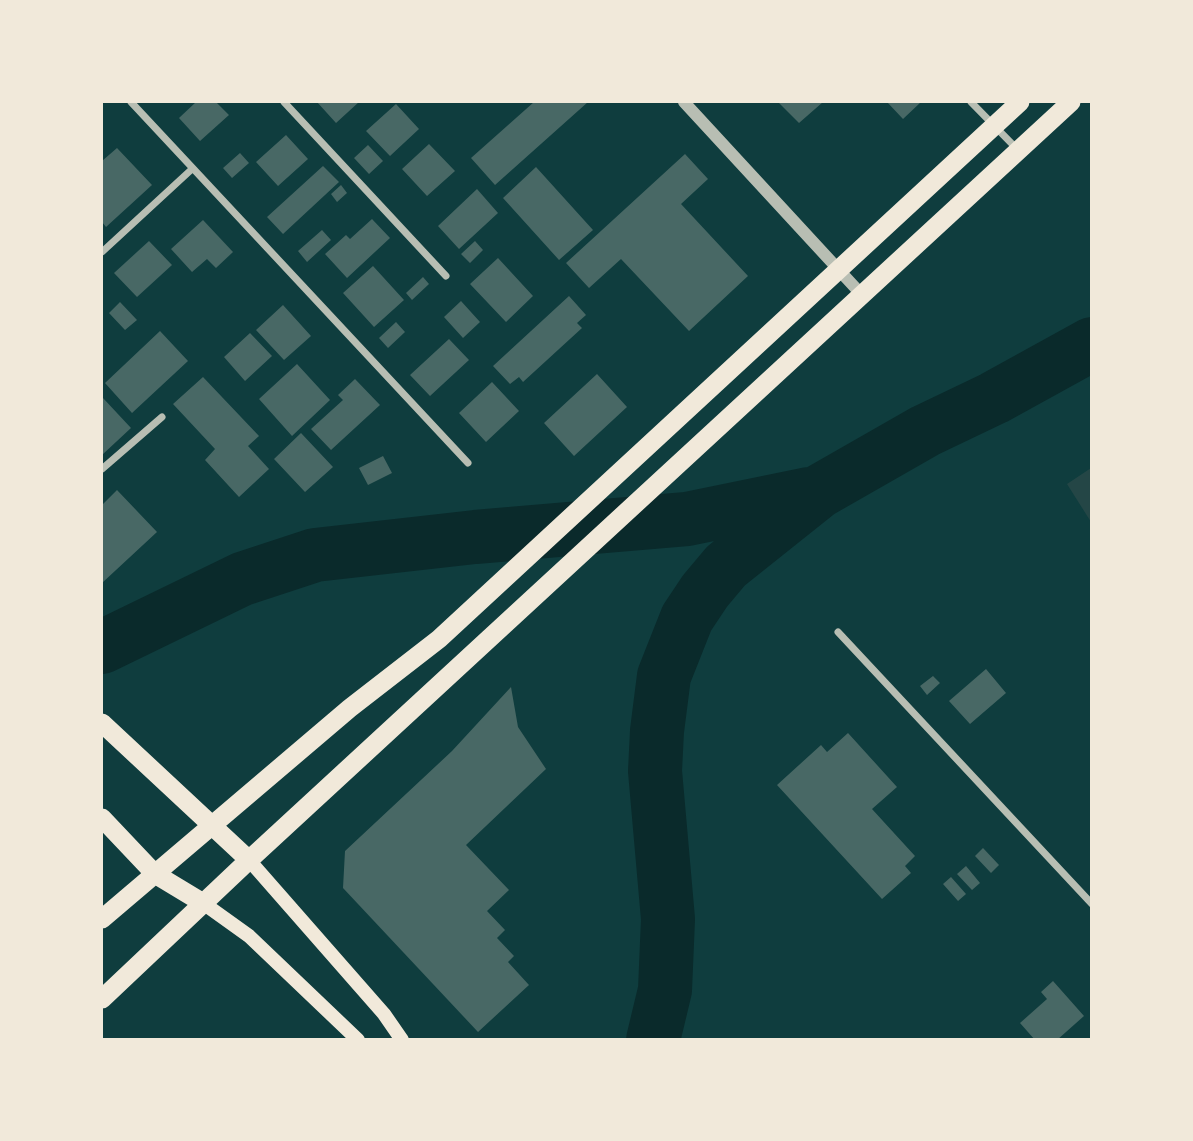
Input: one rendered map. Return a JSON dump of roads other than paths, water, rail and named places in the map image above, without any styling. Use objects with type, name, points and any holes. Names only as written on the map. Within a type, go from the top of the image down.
[{"type":"highway","points":[[102,919],[350,708],[439,639],[1020,102]]},
{"type":"highway","points":[[102,999],[249,860],[1071,102]]},
{"type":"highway","points":[[102,723],[249,860]]},
{"type":"highway","points":[[102,818],[155,874],[203,904]]},
{"type":"main road","points":[[249,860],[384,1014],[401,1040]]},
{"type":"main road","points":[[203,904],[249,936],[358,1040]]},
{"type":"street","points":[[131,102],[468,463]]},
{"type":"street","points":[[284,102],[446,276]]},
{"type":"street","points":[[684,102],[862,295]]},
{"type":"street","points":[[971,102],[1018,150]]},
{"type":"street","points":[[102,252],[192,169]]},
{"type":"street","points":[[102,469],[162,417]]},
{"type":"street","points":[[838,632],[1091,904]]},
{"type":"waterway","points":[[653,1040],[665,990],[668,919],[655,771],[657,731],[664,676],[687,618],[726,566],[820,491],[925,431],[994,398],[1092,344]]},
{"type":"waterway","points":[[102,647],[242,579],[315,555],[475,537],[687,519],[809,494]]}]
